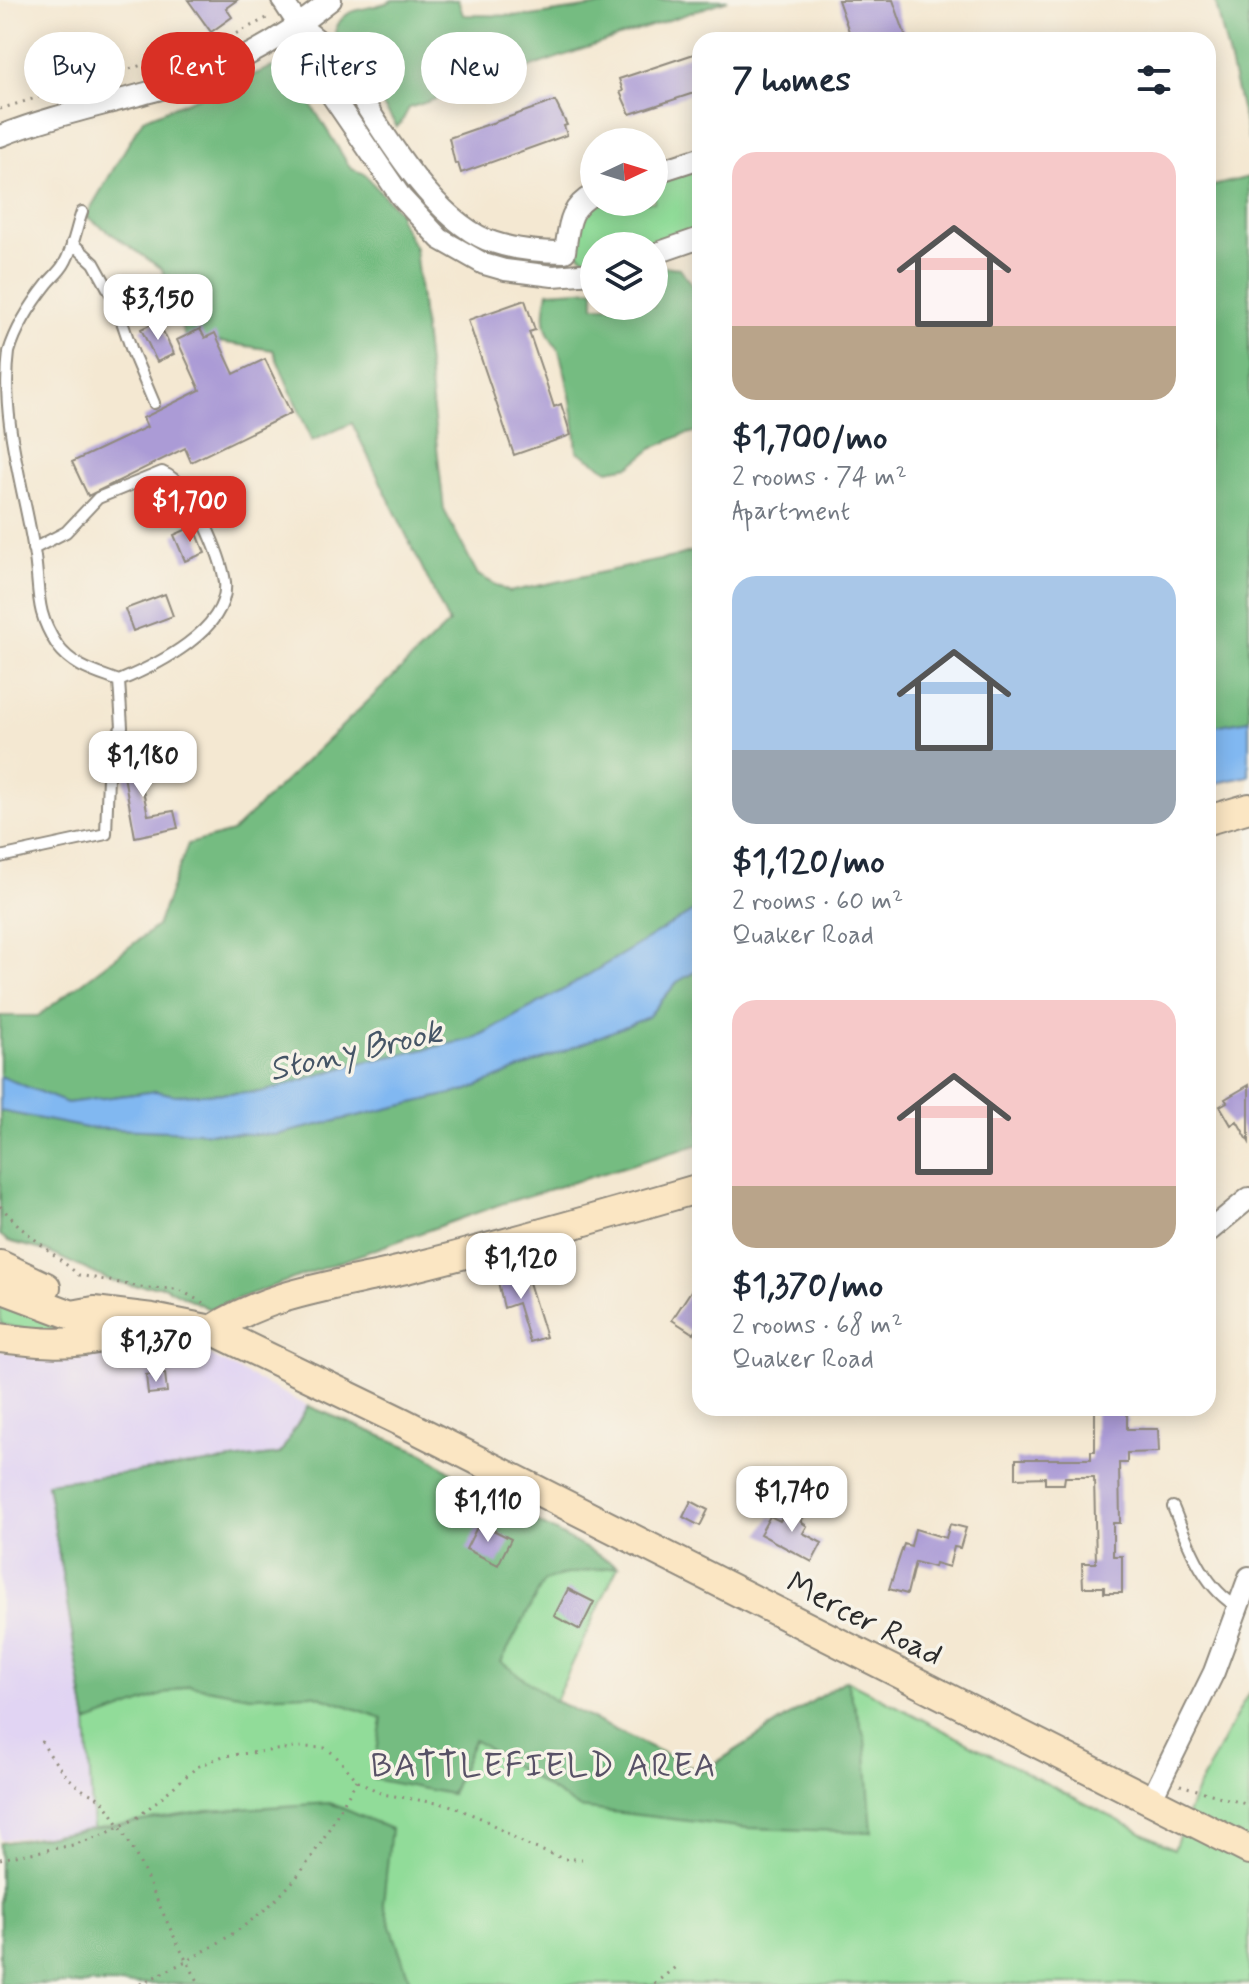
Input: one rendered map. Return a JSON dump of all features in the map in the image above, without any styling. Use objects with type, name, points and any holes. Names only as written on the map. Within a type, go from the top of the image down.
[{"type":"main road","points":[[1216,818],[1249,808]]},
{"type":"main road","points":[[212,1330],[241,1312],[275,1299],[494,1246],[692,1190]]},
{"type":"main road","name":"Mercer Road","points":[[5,1279],[77,1301],[94,1311],[212,1330],[1156,1790],[1249,1850]]},
{"type":"main road","points":[[62,1341],[82,1327],[94,1311]]},
{"type":"main road","points":[[0,1338],[80,1342],[106,1337],[152,1318]]},
{"type":"street","points":[[0,136],[216,70],[255,52],[299,25],[331,0]]},
{"type":"street","points":[[284,3],[299,25],[329,49],[417,181],[440,207],[474,233],[515,248],[565,252]]},
{"type":"street","points":[[299,25],[308,61],[401,197],[440,239],[463,254],[505,270],[528,274],[580,275]]},
{"type":"street","points":[[668,168],[692,161]]},
{"type":"street","points":[[572,276],[565,252],[574,210],[580,202]]},
{"type":"street","points":[[463,254],[474,233]]},
{"type":"street","points":[[668,249],[692,241]]},
{"type":"street","points":[[1216,1225],[1249,1198]]},
{"type":"street","points":[[1156,1790],[1214,1672],[1249,1577]]},
{"type":"lane","points":[[33,549],[66,532],[98,498],[162,472],[170,475],[197,508],[213,540],[225,582],[223,598],[210,620],[176,654],[119,681],[77,665],[57,644],[44,620],[33,549],[9,438],[5,375],[10,348],[22,322],[47,284],[65,264],[82,212]]},
{"type":"lane","points":[[72,243],[94,263],[115,301],[154,403]]},
{"type":"lane","points":[[0,857],[106,834],[109,747],[122,727],[119,681]]},
{"type":"lane","points":[[1173,1507],[1210,1583],[1223,1599],[1238,1607]]},
{"type":"path","points":[[0,109],[223,40],[264,21],[284,3]]},
{"type":"path","points":[[41,1741],[61,1771],[84,1791],[103,1801],[152,1886],[186,1961],[200,1984]]},
{"type":"path","points":[[0,1859],[73,1845],[105,1834],[137,1818],[197,1767],[223,1756],[302,1747],[325,1748],[357,1780],[382,1794],[449,1805],[483,1819],[527,1845],[564,1859],[582,1859]]},
{"type":"path","points":[[140,1984],[186,1961],[254,1920],[295,1880],[357,1780]]},
{"type":"path","points":[[1156,1790],[1249,1805]]},
{"type":"path","points":[[654,1984],[678,1965]]},
{"type":"shaded area","points":[[176,1338],[308,1406],[280,1454],[47,1483],[87,1723],[93,1829],[0,1840],[0,1351],[54,1360]]},
{"type":"green space","points":[[393,0],[458,0],[463,15],[531,16],[639,0],[728,0],[527,68],[527,32],[421,32],[421,104],[409,108],[397,127],[382,104],[405,104],[405,32],[335,32],[344,16],[351,12]]},
{"type":"green space","points":[[1215,0],[1249,0],[1249,141]]},
{"type":"green space","points":[[271,68],[271,104],[311,104],[351,169],[363,173],[400,213],[399,218],[415,248],[444,510],[478,575],[509,592],[692,551],[692,912],[565,989],[473,1039],[356,1064],[263,1092],[174,1095],[156,1091],[67,1103],[0,1076],[0,1016],[38,1016],[157,926],[188,844],[232,832],[449,623],[352,423],[312,441],[273,350],[185,337],[162,269],[86,216],[143,119],[180,104],[255,104],[255,74]]},
{"type":"green space","points":[[692,167],[692,233],[668,241],[668,232],[580,232],[580,255],[576,239],[584,216],[668,216],[668,174]]},
{"type":"green space","points":[[1249,177],[1249,720],[1216,726],[1216,185]]},
{"type":"green space","points":[[668,267],[680,268],[692,285],[692,433],[653,448],[630,466],[608,470],[577,451],[566,376],[558,348],[545,323],[548,292],[580,290],[580,320],[668,320]]},
{"type":"green space","points":[[692,973],[692,1146],[501,1204],[209,1309],[163,1286],[135,1286],[111,1281],[46,1251],[8,1241],[0,1235],[0,1111],[87,1128],[276,1135],[468,1090],[648,1017],[678,981]]},
{"type":"green space","points":[[5,1300],[69,1327],[35,1330],[1,1324],[0,1305]]},
{"type":"green space","points":[[308,1406],[423,1453],[473,1487],[618,1566],[555,1701],[701,1772],[846,1680],[1174,1849],[1194,1796],[1249,1692],[1249,1984],[0,1984],[0,1843],[93,1829],[87,1723],[47,1483],[280,1454]]},
{"type":"green space","points":[[308,1406],[423,1453],[473,1487],[618,1566],[544,1581],[501,1662],[555,1701],[702,1772],[846,1680],[865,1738],[872,1832],[747,1828],[579,1808],[474,1740],[451,1794],[373,1779],[382,1718],[313,1694],[250,1696],[189,1685],[87,1723],[47,1483],[280,1454]]},
{"type":"green space","points":[[330,1803],[391,1829],[383,1903],[411,1984],[0,1984],[0,1843],[207,1811]]},
{"type":"water","points":[[1249,720],[1249,776],[1216,783],[1216,726]]},
{"type":"water","name":"Stony Brook","points":[[692,912],[692,974],[677,982],[648,1017],[468,1090],[276,1135],[87,1128],[0,1111],[0,1076],[67,1103],[156,1091],[174,1095],[263,1092],[355,1064],[473,1039],[565,989]]},
{"type":"building","points":[[188,0],[237,0],[226,8],[232,17],[211,32]]},
{"type":"building","points":[[838,0],[893,0],[904,32],[849,32]]},
{"type":"building","points":[[692,55],[692,94],[630,114],[620,92],[623,91],[619,79]]},
{"type":"building","points":[[555,101],[567,125],[564,126],[567,135],[461,173],[458,163],[455,164],[449,138]]},
{"type":"building","points":[[525,300],[535,330],[529,332],[554,407],[561,404],[571,435],[514,455],[468,320]]},
{"type":"building","points":[[158,321],[174,354],[157,362],[141,329]]},
{"type":"building","points":[[200,329],[205,338],[215,333],[234,374],[265,359],[291,413],[191,462],[185,448],[88,496],[72,462],[147,427],[143,418],[200,390],[177,340]]},
{"type":"building","points":[[194,526],[205,553],[185,561],[174,535]]},
{"type":"building","points":[[165,594],[173,616],[133,631],[125,609]]},
{"type":"building","points":[[148,754],[152,774],[140,776],[148,815],[174,811],[178,828],[135,837],[121,759]]},
{"type":"building","points":[[1249,1085],[1249,1142],[1237,1121],[1231,1125],[1220,1106],[1227,1102],[1225,1099]]},
{"type":"building","points":[[514,1267],[517,1279],[527,1276],[546,1337],[530,1342],[518,1303],[504,1308],[496,1273]]},
{"type":"building","points":[[692,1289],[692,1333],[672,1320]]},
{"type":"building","points":[[165,1373],[167,1392],[148,1394],[146,1375]]},
{"type":"building","points":[[1095,1416],[1127,1416],[1127,1429],[1158,1429],[1159,1452],[1127,1453],[1127,1463],[1119,1463],[1120,1523],[1113,1523],[1113,1556],[1122,1556],[1122,1593],[1104,1593],[1104,1587],[1083,1587],[1082,1563],[1096,1563],[1094,1477],[1065,1477],[1064,1484],[1045,1484],[1045,1477],[1016,1478],[1016,1459],[1091,1459],[1091,1451],[1095,1451]]},
{"type":"building","points":[[691,1501],[708,1510],[700,1526],[683,1517]]},
{"type":"building","points":[[788,1506],[805,1514],[801,1522],[807,1526],[803,1533],[822,1543],[812,1562],[760,1534],[770,1516],[780,1521]]},
{"type":"building","points":[[479,1523],[511,1539],[498,1565],[466,1549]]},
{"type":"building","points":[[950,1524],[966,1528],[960,1548],[954,1547],[949,1567],[915,1562],[907,1594],[889,1589],[904,1544],[911,1546],[915,1529],[946,1538]]},
{"type":"building","points":[[568,1589],[594,1602],[580,1630],[554,1616]]},
{"type":"district","name":"BATTLEFIELD AREA","points":[[544,1764]]}]
